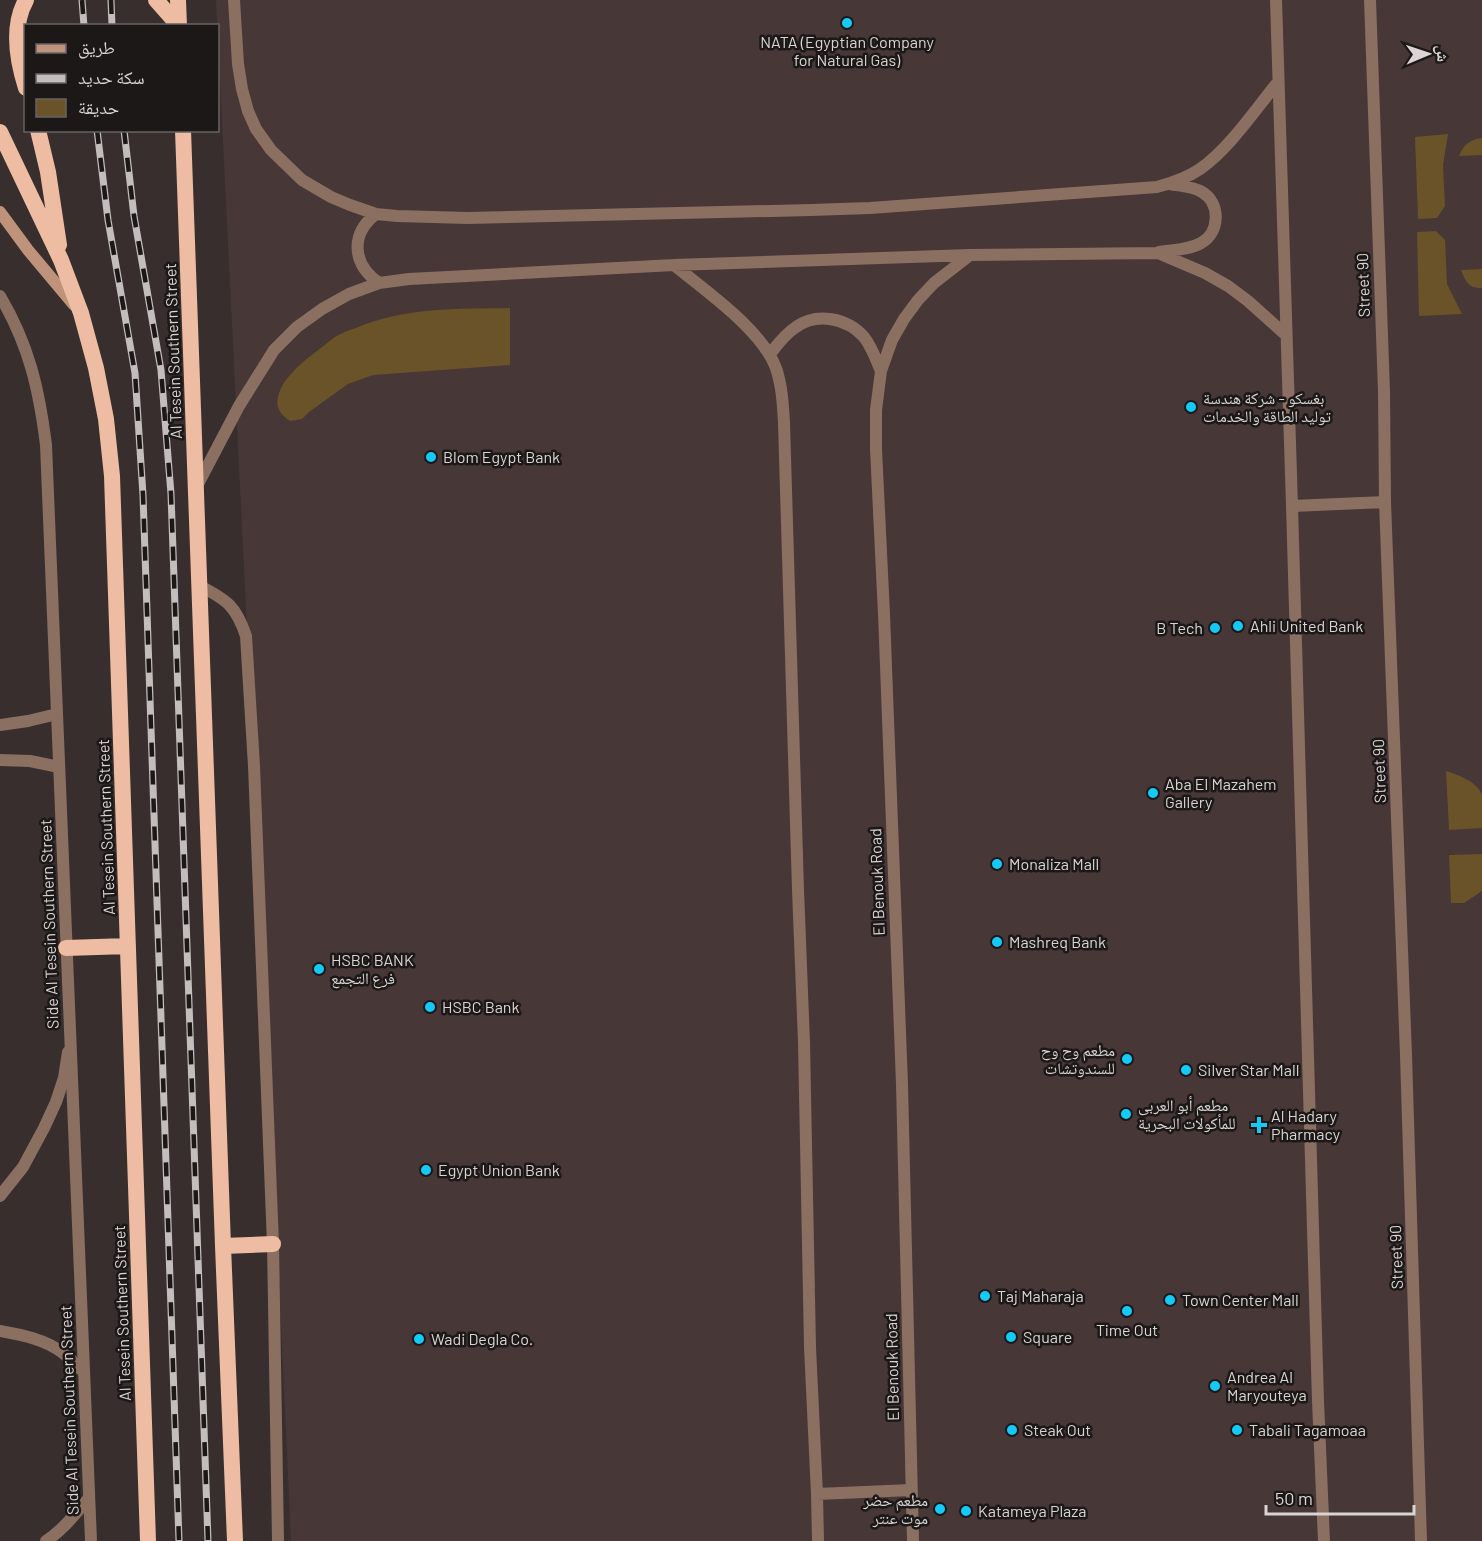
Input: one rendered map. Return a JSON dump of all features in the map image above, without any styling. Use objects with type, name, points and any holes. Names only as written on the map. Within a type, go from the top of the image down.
[{"type":"highway","points":[[24,82],[16,33],[26,0]]},
{"type":"highway","points":[[156,0],[177,24]]},
{"type":"highway","points":[[178,0],[179,24]]},
{"type":"highway","name":"Al Tesein Southern Street","points":[[0,132],[62,260],[81,313],[96,368],[106,419],[112,476],[148,1541]]},
{"type":"highway","points":[[38,132],[48,172],[62,260]]},
{"type":"highway","name":"Al Tesein Southern Street","points":[[183,132],[235,1541]]},
{"type":"highway","points":[[66,948],[128,946]]},
{"type":"highway","points":[[223,1246],[273,1244]]},
{"type":"main road","points":[[0,212],[28,250],[81,313]]},
{"type":"street","points":[[234,0],[240,72],[248,111],[256,129],[272,150],[302,180],[331,197],[376,213],[408,217],[468,218],[870,208],[1143,189],[1170,184],[1198,171],[1211,161],[1278,82]]},
{"type":"street","points":[[1276,0],[1317,1389],[1324,1541]]},
{"type":"street","name":"Street 90","points":[[1370,0],[1421,1541]]},
{"type":"street","points":[[196,487],[239,406],[274,350],[297,327],[322,309],[349,294],[379,283],[409,279],[674,265],[970,255],[1158,252],[1202,243],[1211,234],[1216,223],[1216,211],[1211,200],[1202,192],[1191,187],[1170,184]]},
{"type":"street","points":[[376,213],[362,229],[357,249],[363,269],[379,283]]},
{"type":"street","points":[[1158,252],[1228,285],[1248,300],[1286,336]]},
{"type":"street","name":"El Benouk Road","points":[[913,1541],[902,1084],[876,410],[881,371],[892,340],[904,319],[934,283],[970,255]]},
{"type":"street","points":[[674,265],[725,307],[770,354],[782,391],[804,1042],[810,1347],[818,1541]]},
{"type":"street","name":"Side Al Tesein Southern Street","points":[[0,296],[24,343],[34,375],[46,445],[91,1541]]},
{"type":"street","points":[[770,354],[794,327],[804,321],[832,318],[849,325],[864,337],[881,371]]},
{"type":"street","points":[[1292,506],[1386,502]]},
{"type":"street","points":[[200,586],[220,596],[232,606],[240,618],[246,636],[254,766],[273,1244],[278,1541]]},
{"type":"street","points":[[0,725],[28,722],[57,714]]},
{"type":"street","points":[[0,760],[30,761],[59,767]]},
{"type":"street","points":[[0,1196],[23,1167],[56,1102],[64,1078],[70,1036]]},
{"type":"street","points":[[0,1331],[25,1335],[44,1342],[62,1352],[84,1372]]},
{"type":"street","points":[[817,1494],[911,1490]]},
{"type":"street","points":[[46,1541],[68,1523],[89,1498]]},
{"type":"shaded area","points":[[216,0],[1482,0],[1482,1541],[291,1541],[219,24],[217,24]]},
{"type":"green space","points":[[1448,134],[1443,165],[1445,206],[1437,218],[1418,219],[1415,137]]},
{"type":"green space","points":[[1482,138],[1482,155],[1459,156],[1468,143]]},
{"type":"green space","points":[[1436,231],[1445,240],[1447,284],[1462,314],[1419,316],[1417,232]]},
{"type":"green space","points":[[1482,269],[1482,288],[1468,284],[1461,270]]},
{"type":"green space","points":[[510,308],[510,365],[373,375],[348,384],[302,419],[290,421],[279,410],[278,397],[288,377],[309,357],[342,333],[393,316],[431,310]]},
{"type":"green space","points":[[1446,771],[1467,779],[1480,790],[1482,828],[1449,830]]},
{"type":"green space","points":[[1482,854],[1482,891],[1464,903],[1451,903],[1449,855]]},
{"type":"railway","points":[[82,0],[84,24]]},
{"type":"railway","points":[[111,0],[112,24]]},
{"type":"railway","points":[[97,132],[108,220],[135,373],[143,495],[179,1541]]},
{"type":"railway","points":[[124,132],[134,216],[161,370],[171,494],[208,1541]]},
{"type":"place","name":"NATA (Egyptian Company for Natural Gas)","points":[[847,23]]},
{"type":"place","name":"بغسكو - شركة هندسة توليد الطاقة والخدمات","points":[[1191,407]]},
{"type":"place","name":"Blom Egypt Bank","points":[[431,457]]},
{"type":"place","name":"Ahli United Bank","points":[[1238,626]]},
{"type":"place","name":"B Tech","points":[[1215,628]]},
{"type":"place","name":"Aba El Mazahem Gallery","points":[[1153,793]]},
{"type":"place","name":"Monaliza Mall","points":[[997,864]]},
{"type":"place","name":"Mashreq Bank","points":[[997,942]]},
{"type":"place","name":"HSBC BANK فرع التجمع","points":[[319,969]]},
{"type":"place","name":"HSBC Bank","points":[[430,1007]]},
{"type":"place","name":"مطعم وح وح للسندوتشات","points":[[1127,1059]]},
{"type":"place","name":"Silver Star Mall","points":[[1186,1070]]},
{"type":"place","name":"مطعم أبو العربى للمأكولات البحرية","points":[[1126,1114]]},
{"type":"place","name":"Al Hadary Pharmacy","points":[[1259,1125]]},
{"type":"place","name":"Egypt Union Bank","points":[[426,1170]]},
{"type":"place","name":"Taj Maharaja","points":[[985,1296]]},
{"type":"place","name":"Town Center Mall","points":[[1170,1300]]},
{"type":"place","name":"Time Out","points":[[1127,1311]]},
{"type":"place","name":"Square","points":[[1011,1337]]},
{"type":"place","name":"Wadi Degla Co.","points":[[419,1339]]},
{"type":"place","name":"Andrea Al Maryouteya","points":[[1215,1386]]},
{"type":"place","name":"Steak Out","points":[[1012,1430]]},
{"type":"place","name":"Tabali Tagamoaa","points":[[1237,1430]]},
{"type":"place","name":"مطعم حضر موت عنتر","points":[[940,1509]]},
{"type":"place","name":"Katameya Plaza","points":[[966,1511]]}]
